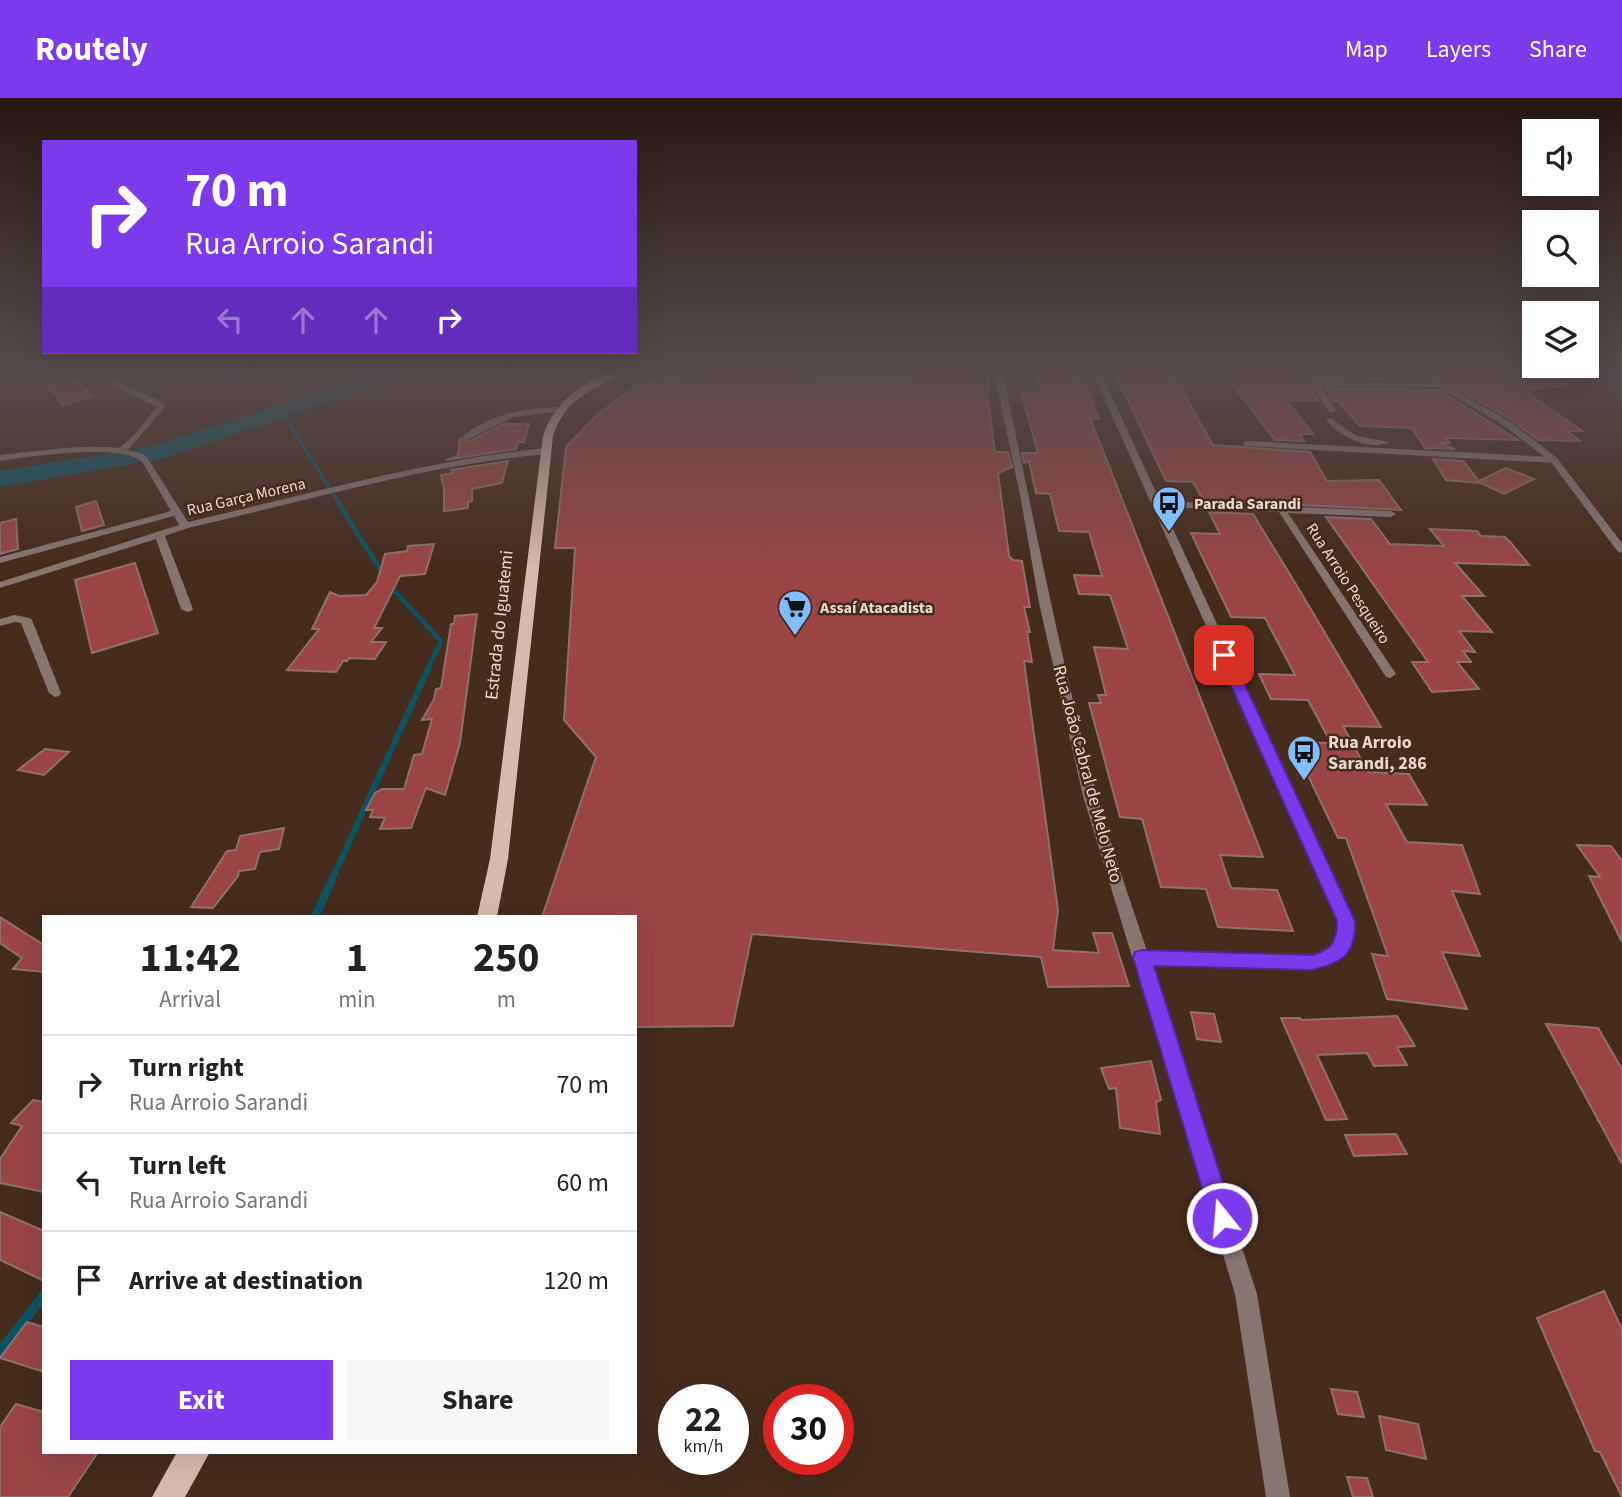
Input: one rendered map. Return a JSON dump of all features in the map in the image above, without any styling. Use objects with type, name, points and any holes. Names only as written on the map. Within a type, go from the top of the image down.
[{"type":"main road","name":"Estrada do Iguatemi","points":[[487,915],[499,859],[549,436]]},
{"type":"main road","points":[[167,1497],[194,1454]]},
{"type":"street","points":[[122,451],[138,436]]},
{"type":"street","name":"Rua João Cabral de Melo Neto","points":[[1012,436],[1045,603],[1090,796],[1246,1294],[1279,1497]]},
{"type":"street","points":[[1125,436],[1346,921],[1343,946],[1330,958],[1312,962],[1142,958]]},
{"type":"street","points":[[1354,436],[1370,441],[1543,450]]},
{"type":"street","points":[[1524,436],[1554,460],[1619,541],[1622,550]]},
{"type":"street","points":[[1247,444],[1554,460]]},
{"type":"street","points":[[0,458],[91,451],[122,451],[142,457],[184,526]]},
{"type":"street","name":"Rua Garça Morena","points":[[0,584],[184,526],[409,474],[505,455],[546,451]]},
{"type":"street","points":[[1156,504],[1391,514]]},
{"type":"street","name":"Rua Arroio Pesqueiro","points":[[1282,510],[1390,674]]},
{"type":"street","points":[[0,560],[176,513]]},
{"type":"street","points":[[159,534],[187,609]]},
{"type":"street","points":[[0,623],[14,618],[26,620],[55,693]]},
{"type":"building","points":[[479,436],[526,436],[524,442],[518,442],[516,449],[446,460],[458,456],[460,438],[470,441]]},
{"type":"building","name":"Assaí Atacadista","points":[[576,436],[993,436],[995,452],[1008,452],[1012,467],[998,473],[1009,556],[1013,560],[1022,561],[1030,607],[1024,607],[1030,632],[1027,632],[1032,662],[1024,661],[1058,910],[1053,950],[1099,953],[1093,933],[1112,933],[1129,986],[1048,987],[1041,957],[752,934],[733,1026],[637,1027],[637,915],[543,915],[596,757],[564,720],[575,548],[555,548],[566,447]]},
{"type":"building","points":[[1033,436],[1097,436],[1263,857],[1220,855],[1231,888],[1277,890],[1293,931],[1218,927],[1206,889],[1161,887],[1142,819],[1120,817],[1089,703],[1101,703],[1098,695],[1106,695],[1094,647],[1128,649],[1110,595],[1079,594],[1074,575],[1102,576],[1089,532],[1059,531],[1050,494],[1036,493],[1029,461],[1024,463],[1022,453],[1038,453]]},
{"type":"building","points":[[1145,436],[1208,436],[1213,445],[1310,452],[1327,481],[1379,480],[1401,510],[1203,500],[1193,482],[1166,481]]},
{"type":"building","points":[[1272,436],[1301,436],[1304,441],[1275,440]]},
{"type":"building","points":[[1417,436],[1512,436],[1518,440],[1445,438],[1450,443],[1440,443],[1455,449],[1425,448]]},
{"type":"building","points":[[1533,436],[1574,436],[1580,441],[1538,440]]},
{"type":"building","points":[[1433,459],[1463,461],[1479,481],[1506,468],[1534,479],[1504,494],[1481,483],[1446,480]]},
{"type":"building","points":[[508,461],[502,483],[472,489],[472,501],[468,502],[468,508],[444,511],[441,475],[453,473],[451,470]]},
{"type":"building","points":[[96,501],[104,525],[82,531],[76,507]]},
{"type":"building","points":[[1209,512],[1253,514],[1294,581],[1381,727],[1343,726],[1368,772],[1409,774],[1427,805],[1386,804],[1407,842],[1462,845],[1480,894],[1452,891],[1480,956],[1442,952],[1467,1009],[1387,999],[1372,954],[1388,956],[1346,838],[1338,838],[1292,742],[1331,743],[1308,700],[1271,699],[1259,674],[1295,675],[1265,618],[1231,617],[1191,533],[1220,534]]},
{"type":"building","points":[[1326,517],[1371,519],[1390,544],[1444,546],[1430,529],[1477,531],[1481,536],[1505,537],[1511,543],[1529,565],[1455,563],[1484,596],[1462,596],[1492,632],[1459,631],[1475,652],[1463,651],[1471,662],[1457,662],[1479,689],[1432,692],[1412,662],[1428,662]]},
{"type":"building","points":[[16,519],[18,549],[0,554],[0,523]]},
{"type":"building","points":[[434,544],[425,574],[400,576],[374,628],[382,628],[371,642],[386,642],[375,659],[349,658],[343,661],[336,672],[287,670],[319,629],[312,629],[330,592],[339,596],[366,595],[377,582],[385,554],[407,551],[408,546]]},
{"type":"building","points":[[135,563],[158,633],[92,653],[75,580]]},
{"type":"building","points":[[477,614],[460,743],[445,795],[426,788],[411,828],[380,829],[385,818],[370,817],[373,810],[366,810],[375,793],[382,789],[404,789],[414,755],[422,754],[432,719],[422,720],[434,699],[436,689],[441,688],[451,624],[454,624],[455,616]]},
{"type":"building","points":[[45,749],[69,752],[44,775],[18,770]]},
{"type":"building","points":[[284,828],[279,849],[260,852],[255,869],[239,871],[213,908],[191,907],[227,851],[236,850],[240,836]]},
{"type":"building","points":[[1577,845],[1611,846],[1622,861],[1622,942],[1589,876],[1600,877]]},
{"type":"building","points":[[0,917],[42,944],[42,972],[13,969],[22,958],[0,943]]},
{"type":"building","points":[[1191,1012],[1214,1014],[1221,1042],[1197,1039]]},
{"type":"building","points":[[1397,1016],[1415,1046],[1397,1047],[1407,1065],[1374,1066],[1367,1053],[1317,1055],[1347,1119],[1326,1120],[1281,1018],[1301,1020]]},
{"type":"building","points":[[1546,1024],[1598,1028],[1622,1069],[1622,1164]]},
{"type":"building","points":[[1151,1061],[1161,1100],[1156,1102],[1160,1134],[1120,1128],[1116,1088],[1109,1089],[1101,1068]]},
{"type":"building","points":[[33,1100],[42,1102],[42,1192],[0,1183],[0,1159],[22,1126],[11,1123]]},
{"type":"building","points":[[1396,1134],[1407,1154],[1354,1156],[1345,1135]]},
{"type":"building","points":[[0,1212],[42,1230],[42,1280],[0,1260]]},
{"type":"building","points":[[1604,1291],[1622,1329],[1622,1497],[1600,1452],[1595,1451],[1537,1318]]},
{"type":"building","points":[[27,1322],[42,1326],[42,1371],[0,1358]]},
{"type":"building","points":[[1331,1389],[1357,1392],[1364,1417],[1338,1414]]},
{"type":"building","points":[[16,1404],[42,1411],[42,1454],[97,1454],[68,1497],[0,1497],[0,1427]]},
{"type":"building","points":[[1379,1416],[1418,1424],[1426,1459],[1386,1450]]},
{"type":"building","points":[[1347,1477],[1367,1478],[1373,1497],[1353,1497]]},
{"type":"waterway","points":[[0,479],[153,454],[206,436]]},
{"type":"waterway","points":[[297,436],[339,503]]},
{"type":"waterway","points":[[338,502],[384,576]]},
{"type":"waterway","points":[[389,585],[441,641],[427,671]]},
{"type":"waterway","points":[[330,884],[428,669]]},
{"type":"waterway","points":[[316,915],[331,882]]},
{"type":"waterway","points":[[0,1352],[42,1298]]},
{"type":"place","name":"Parada Sarandi","points":[[1169,533]]},
{"type":"place","name":"Assaí Atacadista","points":[[795,637]]},
{"type":"place","name":"Rua Arroio Sarandi, 286","points":[[1304,782]]},
{"type":"route","points":[[1222,1218],[1142,958],[1312,962],[1330,958],[1343,946],[1346,934],[1346,921],[1224,655]]}]
